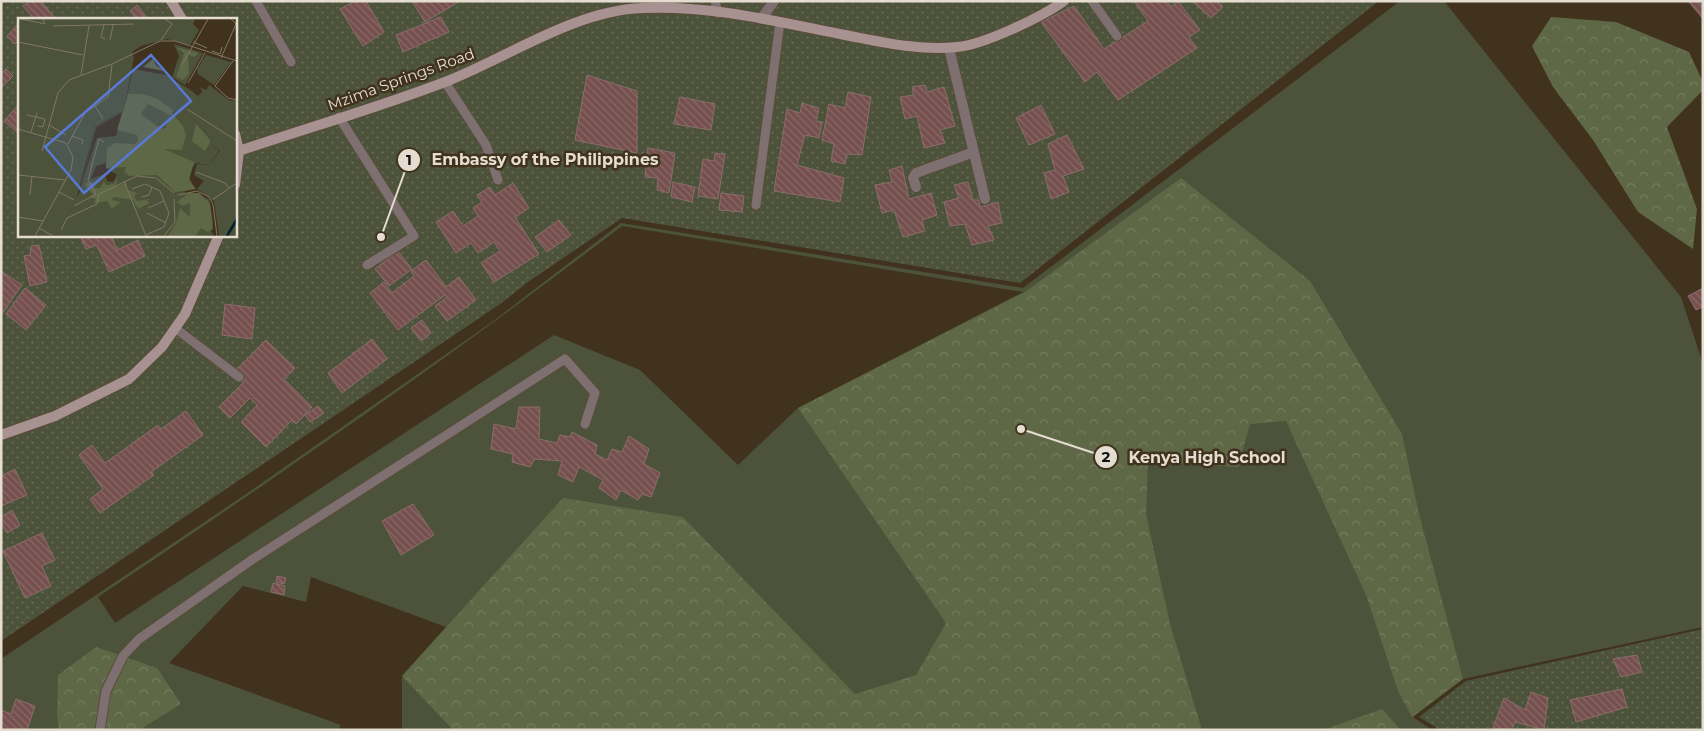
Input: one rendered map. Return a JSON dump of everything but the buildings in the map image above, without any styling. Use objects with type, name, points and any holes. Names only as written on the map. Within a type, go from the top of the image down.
[{"type":"street","points":[[171,1],[180,18]]},
{"type":"street","points":[[761,19],[774,1]]},
{"type":"street","name":"Mzima Springs Road","points":[[239,151],[445,82],[582,21],[610,13],[641,8],[682,8],[780,22],[892,44],[949,48],[984,42],[1064,1]]},
{"type":"street","points":[[949,48],[985,199]]},
{"type":"street","points":[[236,138],[239,151],[236,176]]},
{"type":"street","points":[[916,187],[913,178],[916,173],[974,152]]},
{"type":"street","points":[[1,435],[54,416],[129,379],[162,347],[185,314],[219,236]]},
{"type":"lane","points":[[256,1],[291,62]]},
{"type":"lane","points":[[715,1],[718,13]]},
{"type":"lane","points":[[1092,1],[1117,36]]},
{"type":"lane","points":[[756,205],[780,22]]},
{"type":"lane","points":[[445,82],[486,145],[498,180]]},
{"type":"lane","points":[[339,117],[414,236],[367,265]]},
{"type":"lane","points":[[175,328],[239,377]]},
{"type":"lane","points":[[100,730],[106,691],[123,656],[139,639],[253,559],[565,359],[595,393],[585,424]]},
{"type":"green space","points":[[1,1],[1379,1],[1020,283],[622,218],[528,282],[500,304],[1,641]]},
{"type":"green space","points":[[1400,1],[1444,1],[1681,297],[1703,364],[1703,627],[1463,679],[1413,717],[1432,730],[402,730],[402,676],[446,627],[311,577],[306,602],[243,586],[169,663],[341,725],[338,730],[1,730],[1,659],[246,494],[492,322],[621,223],[1023,288]],"holes":[[[622,226],[1023,292],[798,408],[738,465],[640,370],[554,335],[115,623],[98,597],[363,416]]]},
{"type":"green space","points":[[1551,17],[1616,22],[1689,52],[1703,82],[1703,90],[1667,127],[1697,209],[1693,249],[1638,212],[1593,140],[1553,87],[1532,46]]},
{"type":"green space","points":[[1181,178],[1310,281],[1402,434],[1419,514],[1463,679],[1412,717],[1398,691],[1366,595],[1286,421],[1250,424],[1238,467],[1148,462],[1146,514],[1170,624],[1202,730],[453,730],[402,676],[563,498],[683,517],[855,694],[916,675],[946,623],[798,408],[1025,292]]},
{"type":"green space","points":[[1703,629],[1703,730],[1440,730],[1419,717],[1466,681]]},
{"type":"green space","points":[[96,647],[157,668],[181,704],[139,730],[59,730],[57,715],[58,675]]},
{"type":"green space","points":[[1382,709],[1401,730],[1323,730]]},
{"type":"place","name":"Embassy of the Philippines","points":[[381,237]]},
{"type":"place","name":"Kenya High School","points":[[1021,429]]}]
